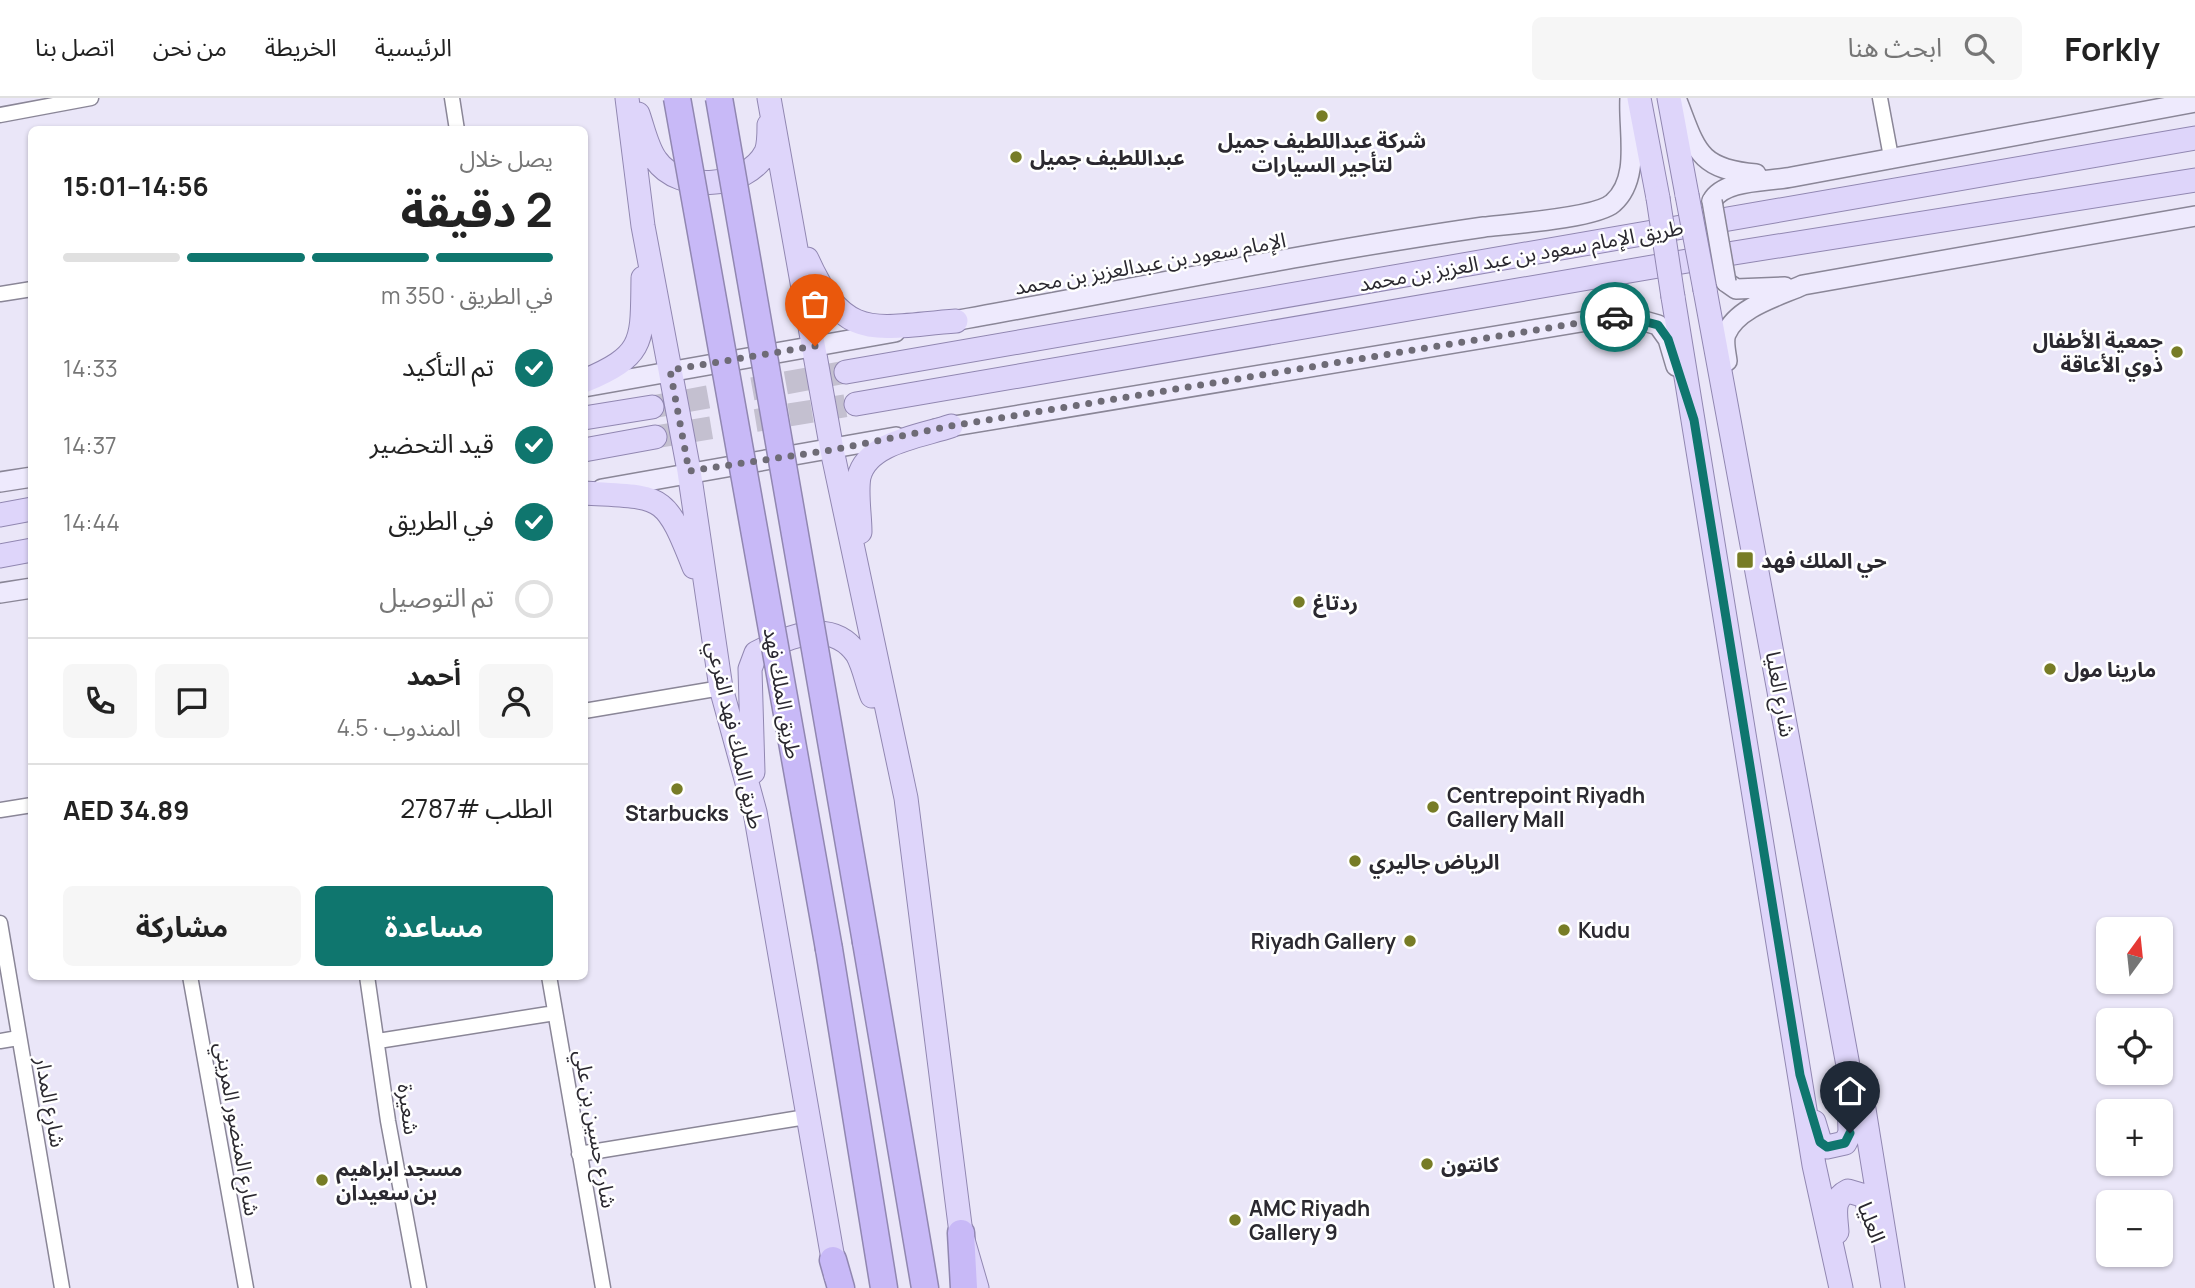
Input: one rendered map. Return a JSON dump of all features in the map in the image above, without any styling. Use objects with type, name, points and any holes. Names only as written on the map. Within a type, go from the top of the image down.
[{"type":"highway","name":"طريق الملك فهد","points":[[677,98],[829,949],[884,1288]]},
{"type":"highway","name":"طريق الملك فهد","points":[[719,98],[925,1288]]},
{"type":"highway","points":[[961,1233],[964,1288]]},
{"type":"highway","points":[[833,1260],[840,1288]]},
{"type":"main road","points":[[629,98],[656,160],[672,174],[692,181],[713,183],[733,178],[751,168],[766,152],[769,99]]},
{"type":"main road","name":"طريق الملك فهد الفرعي","points":[[629,98],[643,226],[689,471],[721,688],[755,812],[833,1260]]},
{"type":"main road","name":"شارع العليا","points":[[1639,98],[1658,198],[1819,1191],[1840,1282]]},
{"type":"main road","name":"شارع العليا","points":[[1669,98],[1687,195],[1716,286],[1732,421],[1849,1071],[1863,1103],[1891,1279]]},
{"type":"main road","points":[[769,99],[832,450],[903,782],[961,1233],[977,1288]]},
{"type":"main road","name":"طريق الإمام سعود بن عبد العزيز بن محمد","points":[[846,372],[2195,138]]},
{"type":"main road","name":"طريق الإمام سعود بن عبد العزيز بن محمد","points":[[856,404],[1734,253],[2195,180]]},
{"type":"main road","points":[[588,379],[617,368],[633,353],[642,326],[643,226]]},
{"type":"main road","points":[[793,226],[818,282],[842,315],[872,327],[956,321]]},
{"type":"main road","points":[[588,417],[652,407]]},
{"type":"main road","points":[[862,591],[859,477],[866,461],[881,449],[951,426]]},
{"type":"main road","points":[[588,449],[655,437]]},
{"type":"main road","points":[[588,493],[650,497],[665,508],[677,523],[710,608]]},
{"type":"main road","points":[[0,514],[28,510]]},
{"type":"main road","points":[[0,556],[28,551]]},
{"type":"main road","points":[[755,812],[750,669],[756,653],[789,636],[819,632],[843,641],[857,655],[903,782]]},
{"type":"main road","points":[[1800,1075],[1820,1142],[1835,1147],[1845,1143],[1850,1133],[1849,1071]]},
{"type":"main road","name":"العليا","points":[[1840,1282],[1835,1205],[1840,1195],[1849,1191],[1865,1196],[1891,1279]]},
{"type":"street","points":[[0,115],[91,98]]},
{"type":"street","points":[[452,98],[456,126]]},
{"type":"street","name":"الإمام سعود بن عبدالعزيز بن محمد","points":[[588,386],[1442,233],[1588,213],[1611,205],[1627,187],[1631,165],[1630,98]]},
{"type":"street","points":[[1676,98],[1696,147],[1710,164],[1740,173],[1792,177]]},
{"type":"street","points":[[1880,98],[1891,157]]},
{"type":"street","points":[[2195,102],[1792,177],[1729,184],[1716,193],[1712,201],[1716,286],[1754,290],[1803,285],[2195,216]]},
{"type":"street","points":[[1732,421],[1725,336],[1732,323],[1744,314],[1803,285]]},
{"type":"street","points":[[0,295],[28,290]]},
{"type":"street","points":[[588,492],[689,471],[832,450],[951,426],[1623,316],[1658,325],[1668,339],[1694,420]]},
{"type":"street","points":[[0,482],[28,478]]},
{"type":"street","points":[[0,593],[28,589]]},
{"type":"street","points":[[588,710],[721,688]]},
{"type":"street","points":[[0,810],[28,806]]},
{"type":"street","name":"شارع المدار","points":[[0,923],[62,1288]]},
{"type":"street","name":"شارع المنصور المريني","points":[[191,980],[246,1288]]},
{"type":"street","name":"شعيرة","points":[[369,980],[388,1121],[419,1288]]},
{"type":"street","name":"شارع حسين بن علي","points":[[550,980],[603,1288]]},
{"type":"street","points":[[378,1041],[555,1013]]},
{"type":"street","points":[[0,1041],[18,1038]]},
{"type":"street","points":[[579,1154],[806,1117]]},
{"type":"tunnel","points":[[652,407],[846,372]]},
{"type":"tunnel","points":[[655,437],[856,404]]},
{"type":"way so far","points":[[815,346],[670,370],[689,471],[832,450],[951,426],[1615,317]]},
{"type":"place","name":"شركة عبداللطيف جميل لتأجير السيارات","points":[[1322,116]]},
{"type":"place","name":"عبداللطيف جميل","points":[[1016,157]]},
{"type":"place","name":"جمعية الأطفال ذوي الأعاقة","points":[[2177,352]]},
{"type":"place","name":"حي الملك فهد","points":[[1745,560]]},
{"type":"place","name":"ردتاغ","points":[[1299,602]]},
{"type":"place","name":"مارينا مول","points":[[2050,669]]},
{"type":"place","name":"Starbucks","points":[[677,789]]},
{"type":"place","name":"Centrepoint Riyadh Gallery Mall","points":[[1433,807]]},
{"type":"place","name":"الرياض جاليري","points":[[1355,861]]},
{"type":"place","name":"Kudu","points":[[1564,930]]},
{"type":"place","name":"Riyadh Gallery","points":[[1410,941]]},
{"type":"place","name":"كانتون","points":[[1427,1164]]},
{"type":"place","name":"مسجد ابراهيم بن سعيدان","points":[[322,1180]]},
{"type":"place","name":"AMC Riyadh Gallery 9","points":[[1235,1220]]},
{"type":"route","points":[[1615,317],[1645,320],[1658,325],[1668,339],[1694,420],[1752,793],[1800,1075],[1820,1142],[1827,1147],[1835,1147],[1845,1143],[1850,1133]]}]
